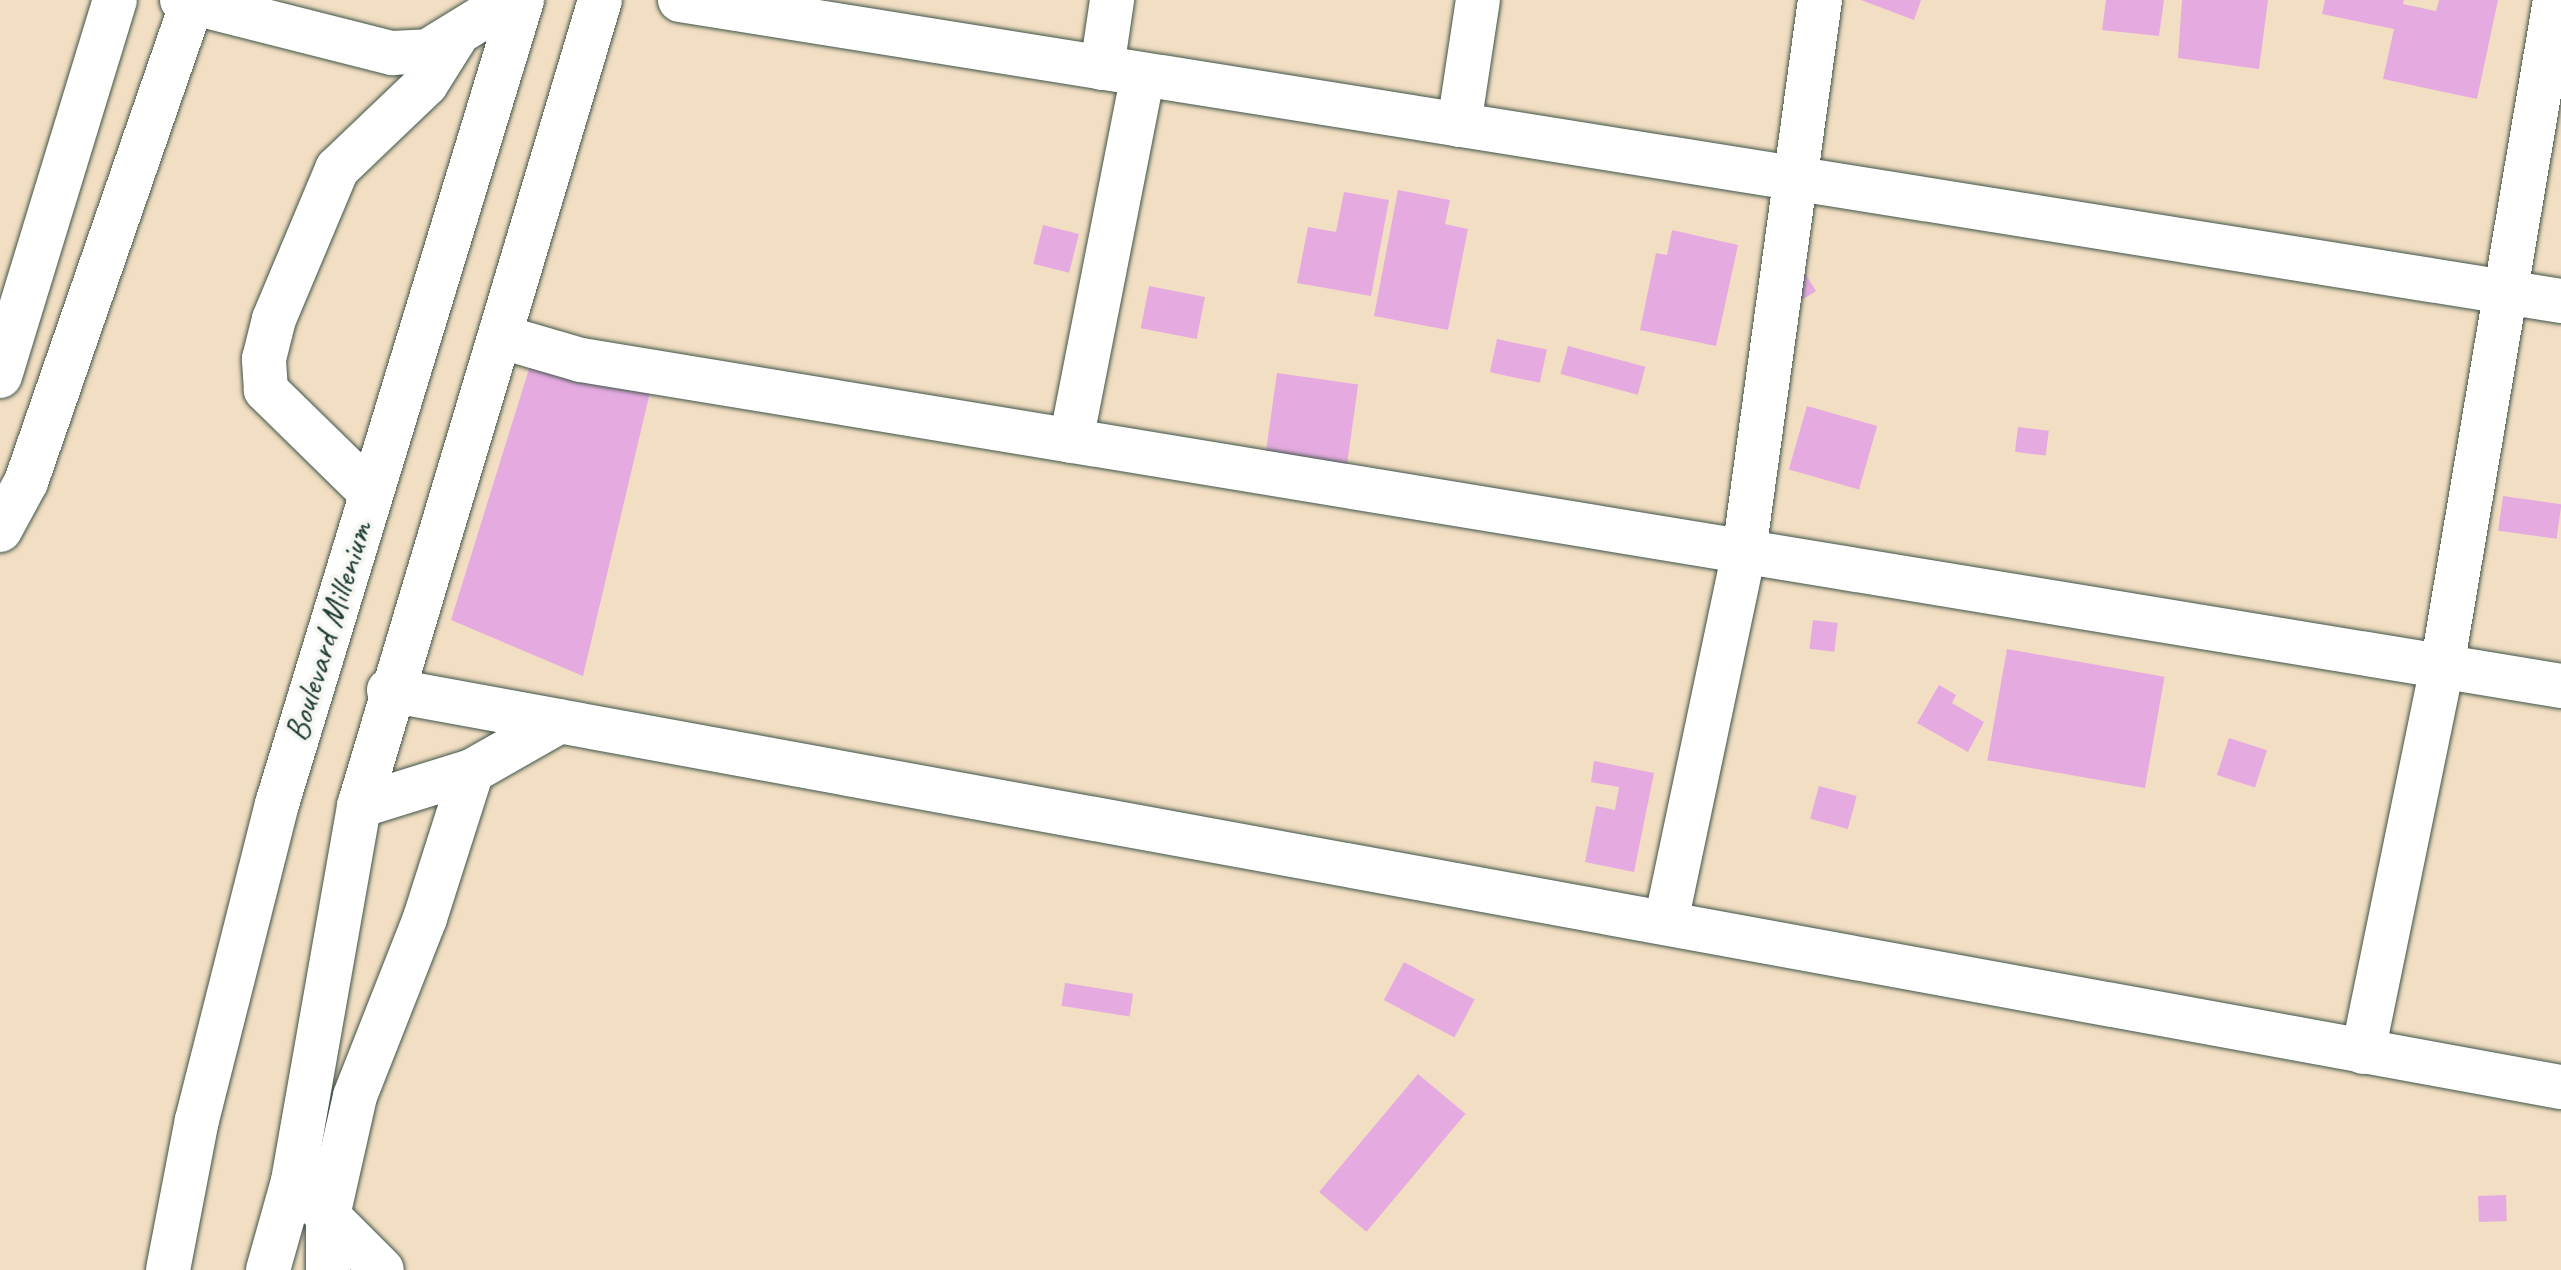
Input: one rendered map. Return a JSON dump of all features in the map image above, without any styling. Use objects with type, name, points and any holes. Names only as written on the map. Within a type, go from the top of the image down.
[{"type":"street","points":[[0,376],[115,0]]},
{"type":"street","points":[[0,530],[26,482],[189,1],[392,53],[428,51],[455,38],[511,0]]},
{"type":"street","name":"Boulevard Millenium","points":[[168,1270],[197,1120],[277,804],[522,0]]},
{"type":"street","points":[[268,1270],[293,1181],[359,806],[389,690],[502,337],[600,0]]},
{"type":"street","points":[[680,0],[2561,301]]},
{"type":"street","points":[[1071,441],[1123,71],[1112,0]]},
{"type":"street","points":[[1459,125],[1478,0]]},
{"type":"street","points":[[1666,922],[1744,552],[1820,0]]},
{"type":"street","points":[[2363,1052],[2442,667],[2555,0]]},
{"type":"street","points":[[370,492],[266,390],[264,359],[274,319],[337,169],[426,84],[455,38]]},
{"type":"street","points":[[502,337],[581,360],[2561,686]]},
{"type":"street","points":[[389,690],[2561,1087]]},
{"type":"street","points":[[359,806],[472,771],[560,721]]},
{"type":"street","points":[[328,1270],[328,1216],[355,1096],[425,918],[472,771]]},
{"type":"street","points":[[293,1181],[382,1270]]},
{"type":"building","points":[[1861,0],[1921,0],[1914,20]]},
{"type":"building","points":[[2106,0],[2164,0],[2159,36],[2102,30]]},
{"type":"building","points":[[2182,0],[2268,0],[2259,69],[2178,58]]},
{"type":"building","points":[[2325,0],[2404,0],[2403,4],[2436,11],[2439,0],[2498,0],[2477,99],[2383,79],[2394,29],[2322,14]]},
{"type":"building","points":[[1398,190],[1450,200],[1445,224],[1468,229],[1448,330],[1374,316]]},
{"type":"building","points":[[1344,192],[1389,200],[1371,296],[1297,283],[1308,227],[1336,232]]},
{"type":"building","points":[[1043,225],[1079,234],[1069,273],[1033,264]]},
{"type":"building","points":[[1672,230],[1738,245],[1716,346],[1640,330],[1656,253],[1667,255]]},
{"type":"building","points":[[1803,270],[1816,291],[1792,306]]},
{"type":"building","points":[[1149,286],[1205,297],[1197,339],[1141,328]]},
{"type":"building","points":[[1497,339],[1547,350],[1540,383],[1490,372]]},
{"type":"building","points":[[1568,346],[1645,367],[1638,395],[1560,374]]},
{"type":"building","points":[[533,356],[651,388],[583,676],[451,620]]},
{"type":"building","points":[[1277,373],[1358,384],[1345,481],[1263,470]]},
{"type":"building","points":[[1807,406],[1877,426],[1859,490],[1789,469]]},
{"type":"building","points":[[2018,427],[2049,431],[2046,456],[2015,452]]},
{"type":"building","points":[[2503,496],[2561,504],[2557,539],[2498,531]]},
{"type":"building","points":[[1813,620],[1838,623],[1834,652],[1809,649]]},
{"type":"building","points":[[2007,649],[2165,677],[2145,788],[1987,760]]},
{"type":"building","points":[[1939,685],[1956,695],[1952,703],[1984,722],[1968,752],[1917,723]]},
{"type":"building","points":[[2229,738],[2267,750],[2255,787],[2217,775]]},
{"type":"building","points":[[1594,761],[1654,773],[1634,872],[1585,862],[1596,806],[1615,810],[1619,787],[1591,782]]},
{"type":"building","points":[[1819,786],[1857,796],[1848,829],[1810,819]]},
{"type":"building","points":[[1404,962],[1475,1000],[1454,1038],[1384,1000]]},
{"type":"building","points":[[1065,983],[1133,994],[1130,1017],[1061,1006]]},
{"type":"building","points":[[1418,1074],[1465,1114],[1367,1232],[1319,1192]]},
{"type":"building","points":[[2506,1195],[2507,1221],[2479,1222],[2478,1196]]}]
